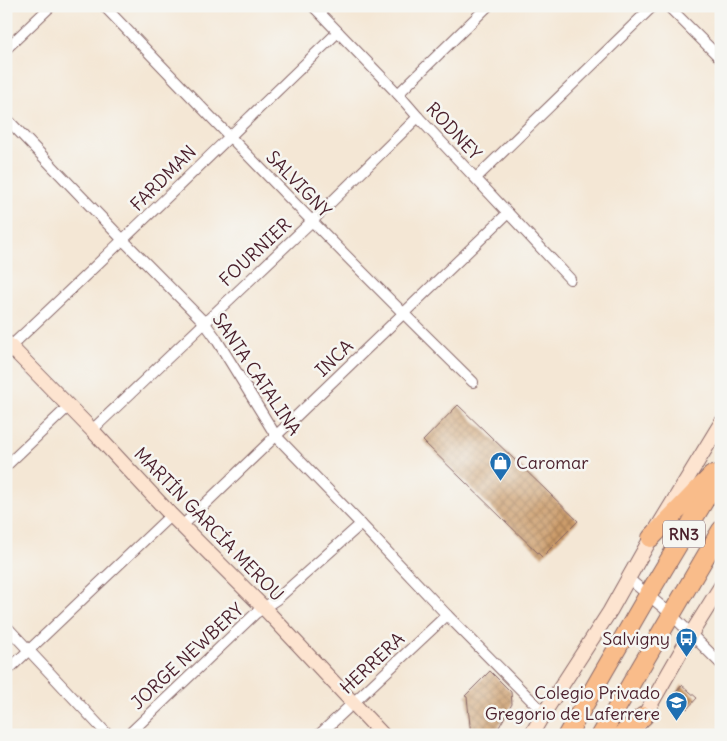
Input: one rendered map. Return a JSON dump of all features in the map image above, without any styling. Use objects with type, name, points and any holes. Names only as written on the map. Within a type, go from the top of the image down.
[{"type":"highway","points":[[651,538],[721,466]]},
{"type":"highway","name":"RN3","points":[[567,735],[721,474]]},
{"type":"highway","name":"RN3","points":[[601,735],[721,530]]},
{"type":"highway","points":[[621,735],[644,716]]},
{"type":"street","points":[[6,49],[50,6]]},
{"type":"street","name":"SALVIGNY","points":[[104,6],[403,314],[473,382]]},
{"type":"street","points":[[398,94],[488,6]]},
{"type":"street","points":[[476,178],[653,6]]},
{"type":"street","points":[[668,6],[721,59]]},
{"type":"street","name":"RODNEY","points":[[314,7],[398,94],[570,279]]},
{"type":"street","name":"FARDMAN","points":[[8,344],[123,240],[338,32]]},
{"type":"street","name":"FOURNIER","points":[[92,430],[312,221],[418,117]]},
{"type":"street","name":"SANTA CATALINA","points":[[6,118],[204,322],[276,436],[446,615],[544,713]]},
{"type":"street","name":"INCA","points":[[182,526],[508,213]]},
{"type":"street","name":"MARTÍN GARCÍA MEROU","points":[[8,344],[92,430],[170,515],[264,608],[382,735]]},
{"type":"street","points":[[6,466],[69,406]]},
{"type":"street","points":[[531,735],[610,611],[651,538],[721,424]]},
{"type":"street","points":[[6,672],[170,515]]},
{"type":"street","name":"JORGE NEWBERY","points":[[128,735],[256,613],[278,598],[361,524]]},
{"type":"street","points":[[628,579],[672,615],[721,664]]},
{"type":"street","points":[[633,735],[721,586]]},
{"type":"street","name":"HERRERA","points":[[319,735],[446,615]]},
{"type":"street","points":[[6,626],[108,735]]},
{"type":"building","name":"Caromar","points":[[458,405],[578,521],[542,557],[423,441]]},
{"type":"building","points":[[490,671],[511,692],[512,704],[498,729],[490,735],[471,735],[467,697],[465,696]]},
{"type":"building","points":[[682,685],[697,698],[687,709],[673,696]]},
{"type":"place","name":"Caromar","points":[[500,481]]},
{"type":"place","name":"Salvigny","points":[[686,657]]},
{"type":"place","name":"Colegio Privado Gregorio de Laferrere","points":[[676,721]]}]
